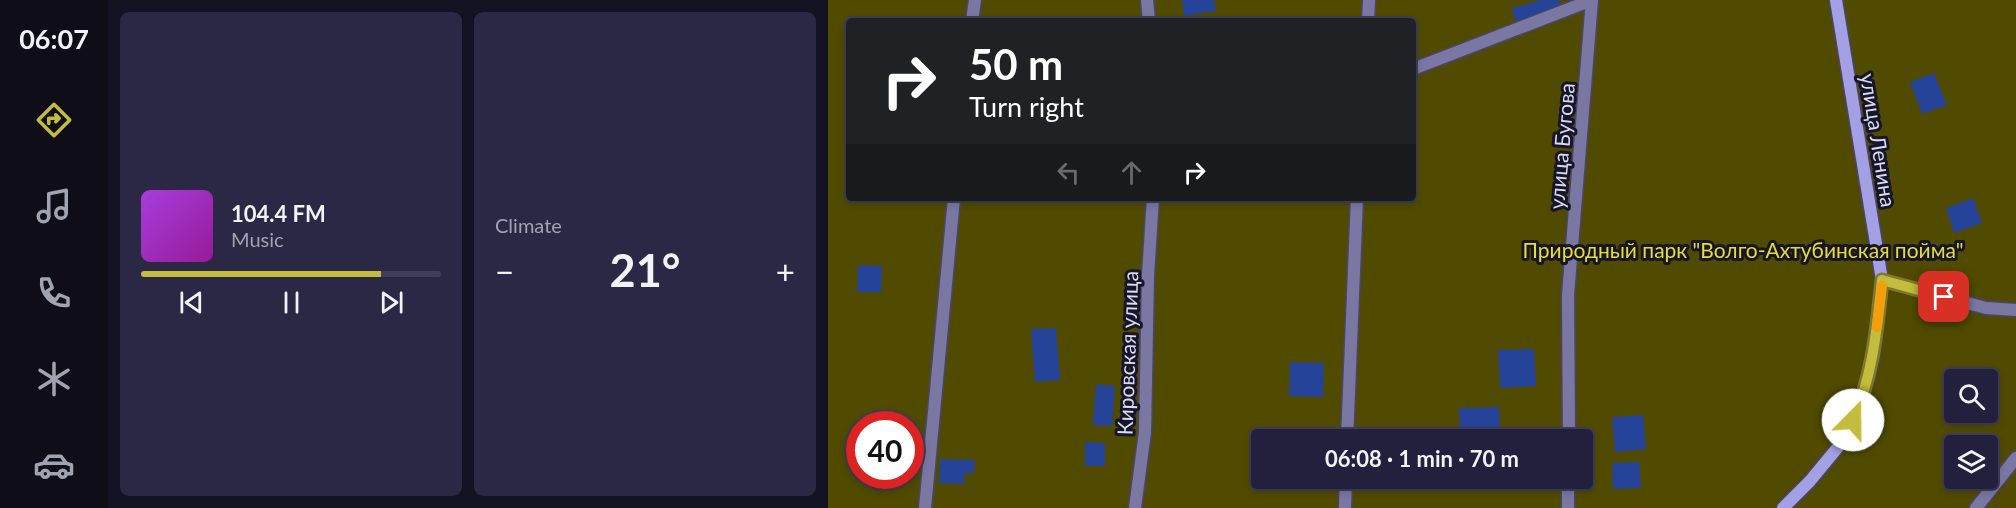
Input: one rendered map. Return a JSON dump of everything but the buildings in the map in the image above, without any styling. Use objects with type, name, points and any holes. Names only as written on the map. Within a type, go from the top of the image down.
[{"type":"street","points":[[972,18],[975,0]]},
{"type":"street","points":[[1147,0],[1149,18]]},
{"type":"street","points":[[1368,18],[1369,0]]},
{"type":"street","points":[[1416,68],[1592,0]]},
{"type":"street","name":"улица Бугова","points":[[1569,429],[1568,295],[1592,0]]},
{"type":"street","name":"улица Ленина","points":[[1783,508],[1810,481],[1843,441],[1862,400],[1873,358],[1882,280],[1836,0]]},
{"type":"street","points":[[924,508],[954,201]]},
{"type":"street","name":"Кировская улица","points":[[1135,508],[1145,432],[1148,275],[1153,201]]},
{"type":"street","points":[[1347,429],[1357,201]]},
{"type":"street","points":[[1882,280],[1986,308],[2016,310]]},
{"type":"street","points":[[1976,508],[2016,458]]},
{"type":"street","points":[[1346,489],[1346,508]]},
{"type":"street","points":[[1568,489],[1568,508]]},
{"type":"green space","name":"Природный парк \"Волго-Ахтубинская пойма\"","points":[[828,0],[2016,0],[2016,508],[828,508]]},
{"type":"slow traffic","points":[[1877,327],[1882,286]]},
{"type":"route","points":[[1853,420],[1862,400],[1873,358],[1882,280],[1944,297]]}]
